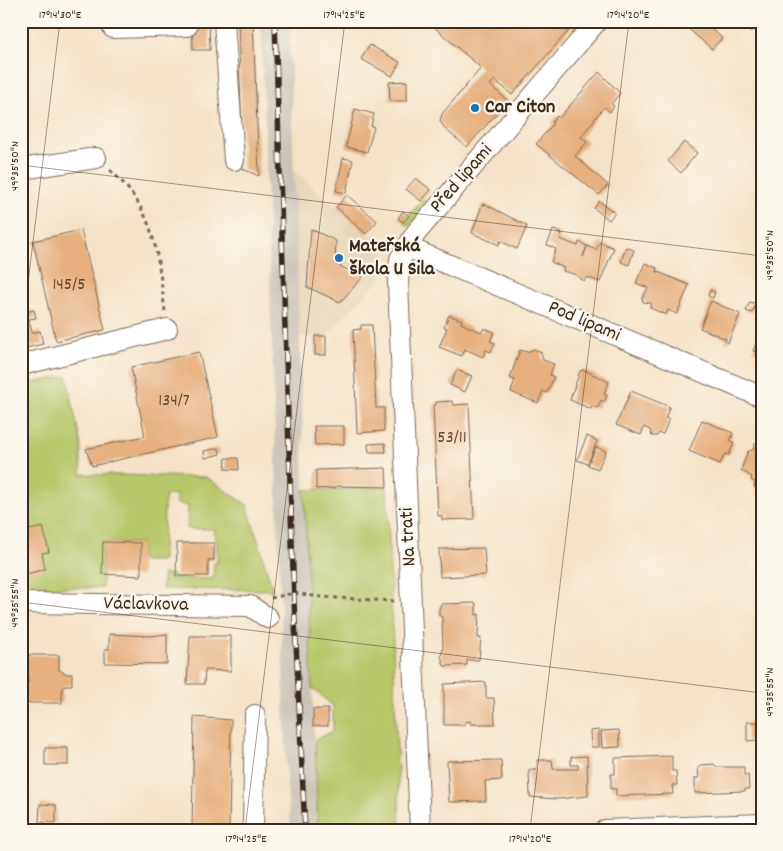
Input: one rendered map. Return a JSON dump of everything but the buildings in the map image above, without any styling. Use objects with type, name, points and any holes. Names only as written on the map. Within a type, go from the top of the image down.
[{"type":"street","points":[[112,28],[186,26],[186,21]]},
{"type":"street","points":[[224,21],[234,160]]},
{"type":"street","name":"Před lipami","points":[[407,246],[416,233],[597,21]]},
{"type":"street","points":[[21,169],[96,158]]},
{"type":"street","name":"Pod lipami","points":[[407,246],[762,397]]},
{"type":"street","name":"Na trati","points":[[407,246],[399,265],[398,282],[420,830]]},
{"type":"street","points":[[21,365],[167,329]]},
{"type":"street","name":"Václavkova","points":[[21,603],[250,606]]},
{"type":"street","points":[[250,606],[268,618]]},
{"type":"street","points":[[253,830],[255,715]]},
{"type":"street","points":[[605,830],[762,824]]},
{"type":"path","points":[[96,158],[126,185],[148,220],[158,261],[167,329]]},
{"type":"path","points":[[250,606],[255,601],[294,592],[321,597],[412,602]]},
{"type":"shaded area","points":[[261,21],[289,21],[308,600],[319,830],[291,830],[287,788]]},
{"type":"shaded area","name":"Mateřská škola U Sila","points":[[293,169],[365,234],[382,239],[382,277],[326,336],[298,337]]},
{"type":"green space","points":[[423,199],[428,203],[409,226],[403,222]]},
{"type":"green space","points":[[67,376],[81,445],[81,474],[206,477],[247,505],[273,590],[162,589],[163,574],[173,575],[174,578],[213,579],[214,563],[217,563],[217,542],[214,542],[215,529],[187,529],[188,506],[176,503],[176,495],[166,495],[163,561],[141,561],[141,543],[103,542],[102,588],[21,587],[21,385]]},
{"type":"green space","points":[[387,487],[400,830],[318,830],[315,740],[333,731],[333,706],[312,688],[304,490]]},
{"type":"railway","points":[[275,21],[294,601],[305,830]]},
{"type":"place","name":"Car Citon","points":[[475,108]]},
{"type":"place","name":"Mateřská škola U Sila","points":[[339,258]]}]
